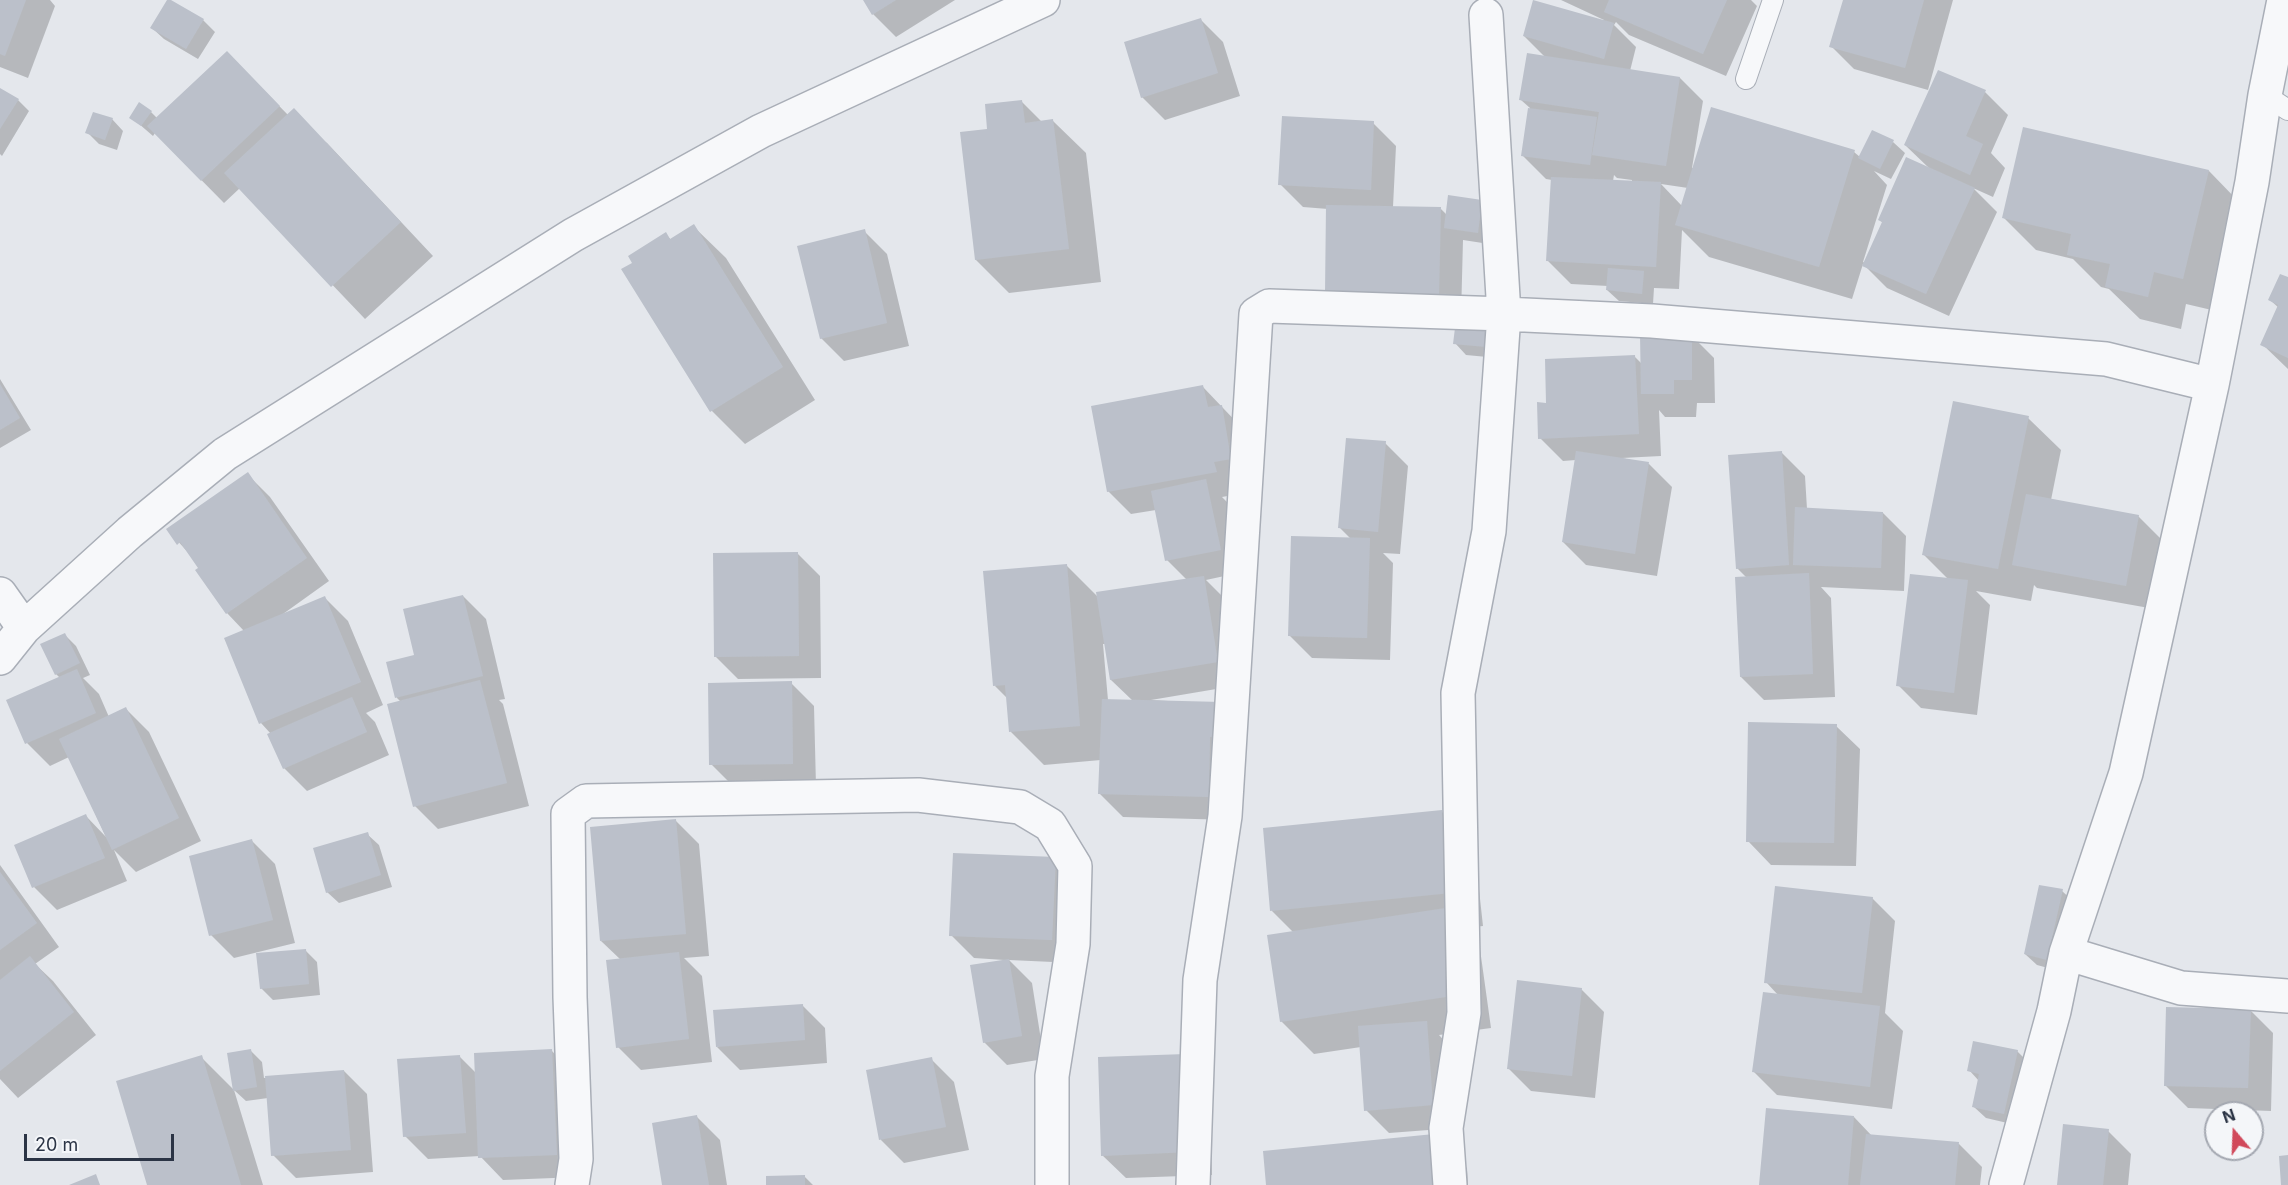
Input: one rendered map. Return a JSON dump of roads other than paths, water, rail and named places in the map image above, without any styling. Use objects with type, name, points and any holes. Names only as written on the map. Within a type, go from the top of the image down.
[{"type":"street","points":[[0,658],[24,628],[130,532],[225,454],[573,235],[761,130],[1043,0]]},
{"type":"street","points":[[2006,1185],[2054,1011],[2066,953],[2126,773],[2212,385],[2252,182],[2276,103],[2284,0]]},
{"type":"street","points":[[1450,1185],[1446,1128],[1464,1012],[1458,693],[1489,531],[1504,314],[1486,15]]},
{"type":"street","points":[[1193,1185],[1200,980],[1225,816],[1256,314],[1269,306],[1652,321],[2106,359],[2212,385]]},
{"type":"street","points":[[0,594],[24,628]]},
{"type":"street","points":[[572,1185],[576,1159],[570,997],[568,814],[585,801],[918,795],[1020,807],[1050,825],[1075,866],[1073,944],[1052,1076],[1052,1185]]},
{"type":"street","points":[[2066,953],[2181,988],[2288,996]]},
{"type":"lane","points":[[1746,79],[1773,0]]}]
